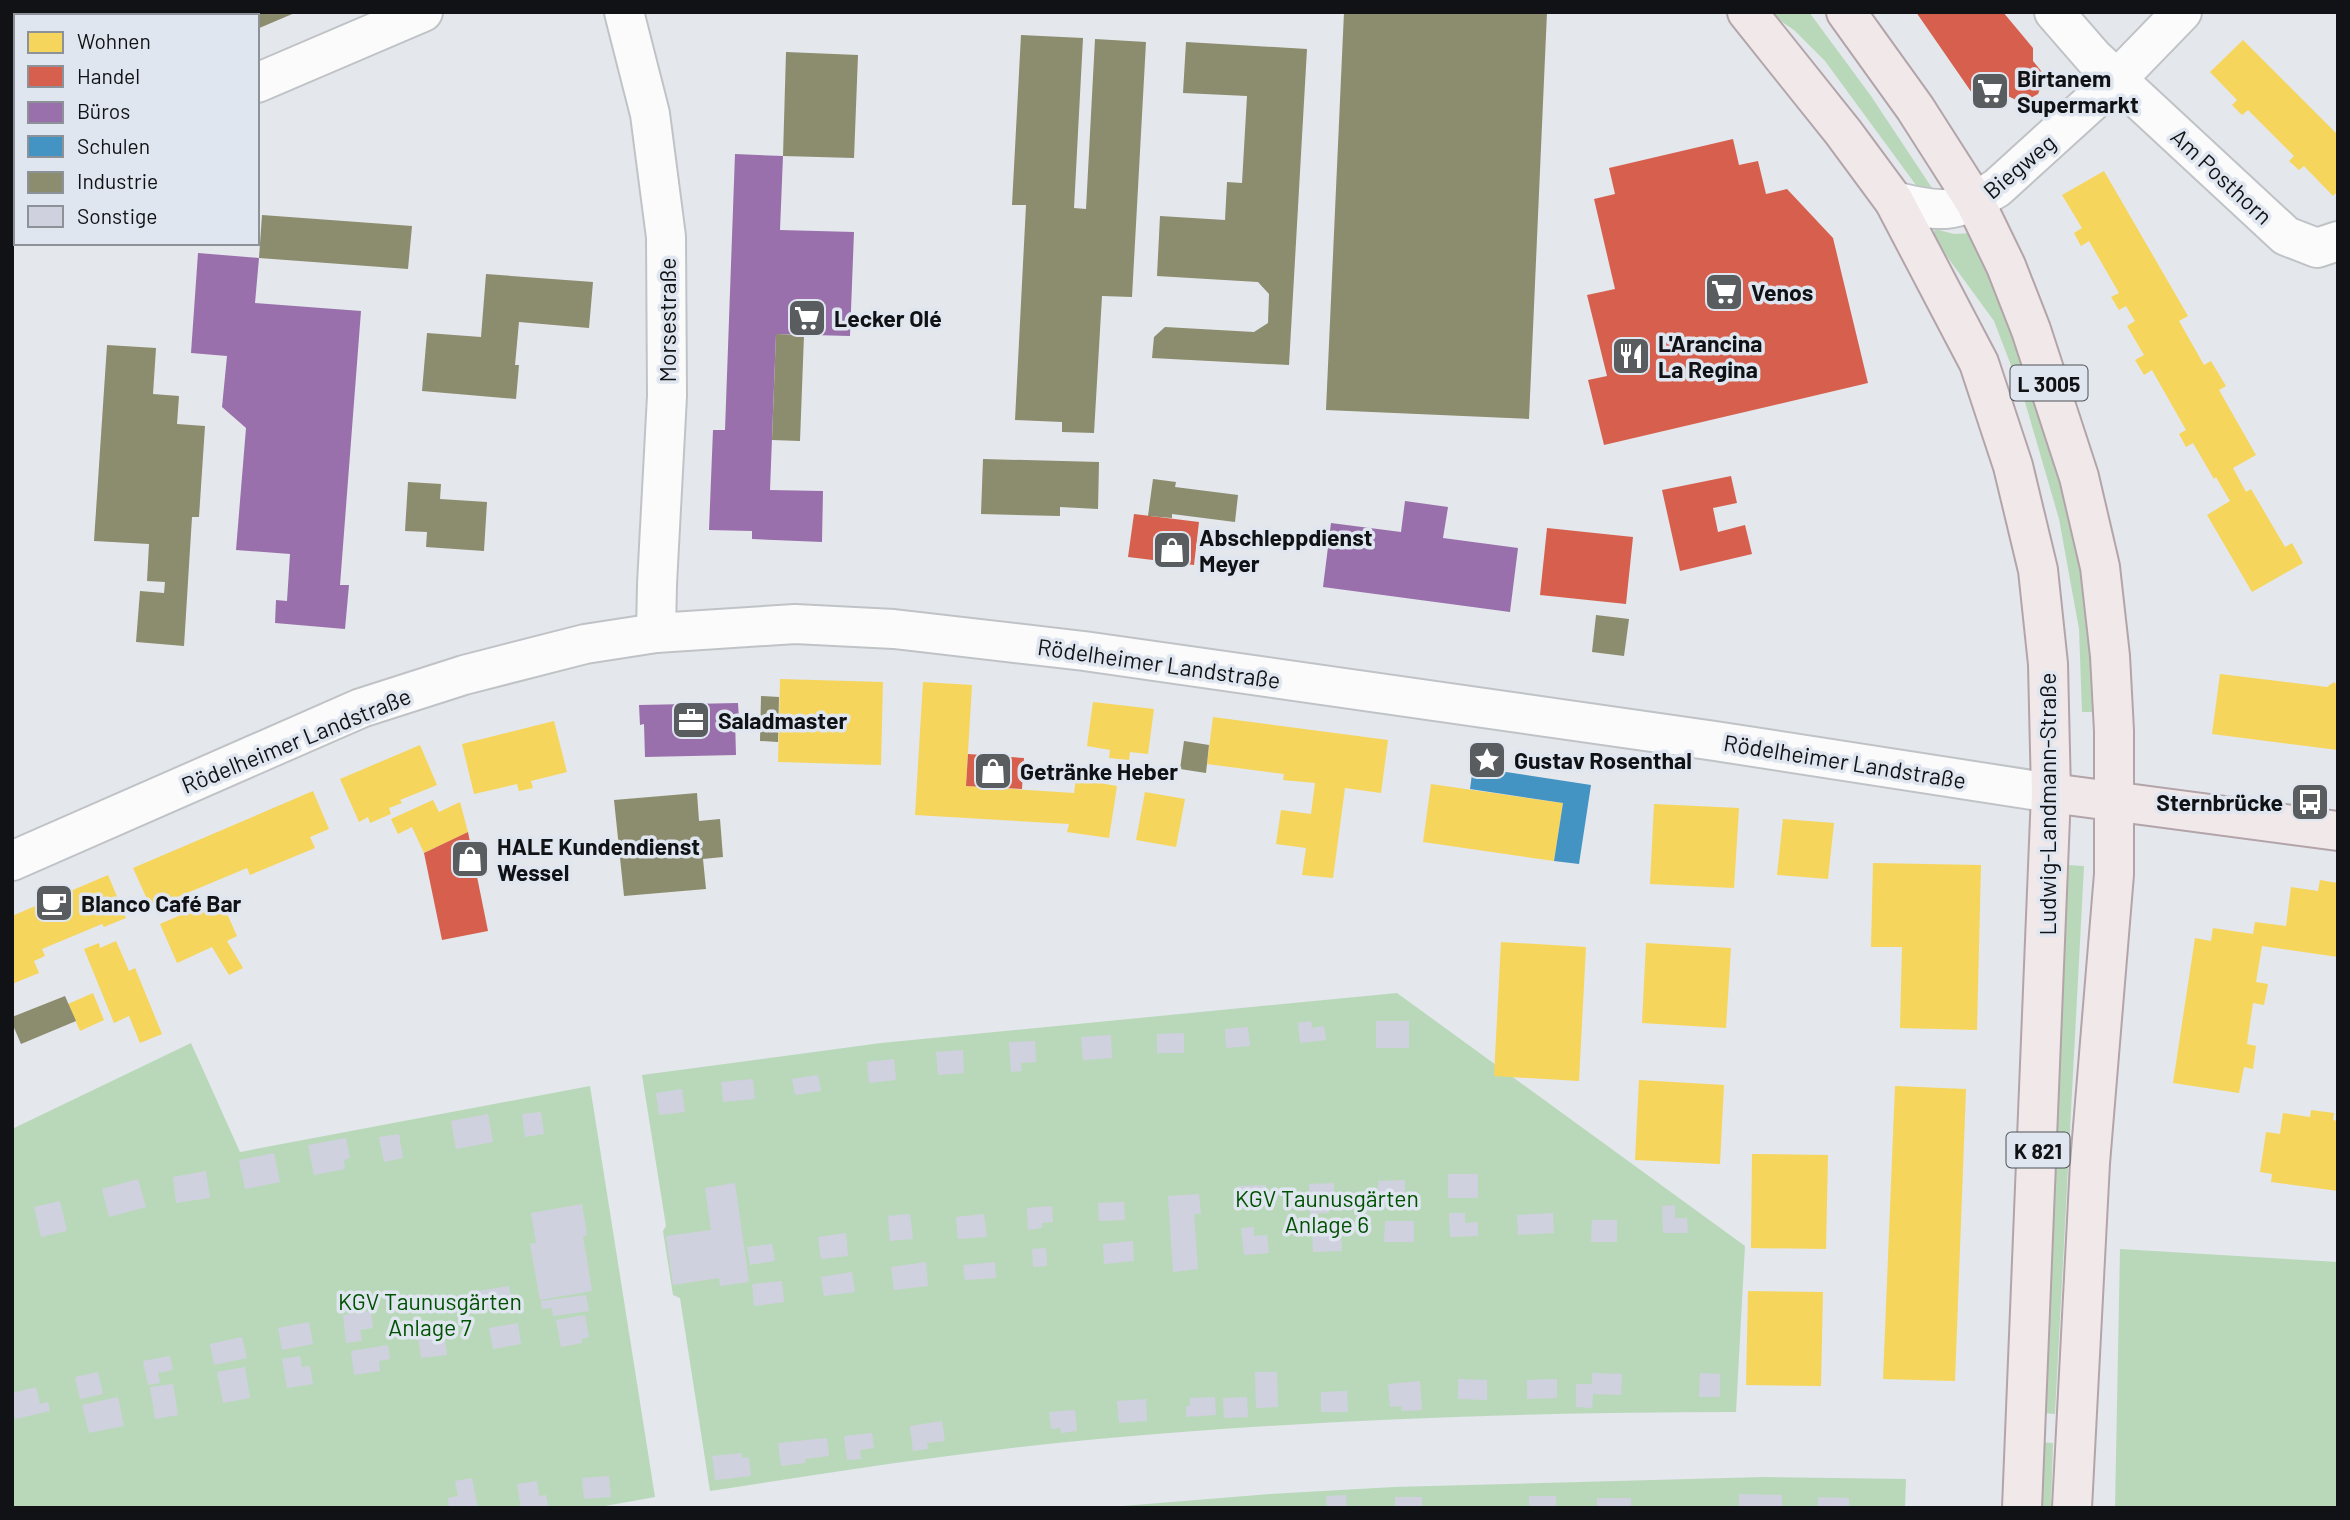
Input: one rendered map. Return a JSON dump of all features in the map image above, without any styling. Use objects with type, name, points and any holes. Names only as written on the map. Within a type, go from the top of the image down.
[{"type":"main road","name":"Ludwig-Landmann-Straße","points":[[1747,12],[1843,132],[1894,201],[1979,363],[2013,466],[2039,583],[2048,664],[2051,793],[2022,1508]]},
{"type":"main road","name":"L 3005","points":[[1846,12],[1914,108],[1975,202],[2006,266],[2026,317],[2079,477],[2099,567],[2110,656],[2114,731],[2113,800]]},
{"type":"main road","name":"Rödelheimer Landstraße","points":[[2051,793],[2338,831]]},
{"type":"main road","name":"K 821","points":[[2071,1508],[2090,1163],[2114,874],[2113,800]]},
{"type":"street","points":[[259,82],[423,12]]},
{"type":"street","name":"Morsestraße","points":[[624,12],[650,114],[666,237],[667,396],[656,633]]},
{"type":"street","name":"Am Posthorn","points":[[2054,12],[2094,58],[2286,236],[2317,248],[2338,241]]},
{"type":"street","name":"Biegweg","points":[[1894,201],[1925,209],[1951,210],[1975,202],[1997,188],[2118,78],[2182,12]]},
{"type":"street","name":"Rödelheimer Landstraße","points":[[12,861],[361,708],[464,675],[585,645],[656,633],[795,624],[894,629],[1192,667],[1692,738],[2051,793]]},
{"type":"green space","points":[[1767,12],[1809,12],[1871,96],[1934,191],[1924,196],[1825,61],[1794,30]]},
{"type":"green space","points":[[1935,229],[1954,234],[1972,233],[2033,376],[2077,536],[2091,629],[2095,712],[2082,712],[2079,629],[2059,519],[2025,402],[1994,321],[1932,236]]},
{"type":"green space","points":[[2067,865],[2084,866],[2055,1414],[2042,1413]]},
{"type":"green space","name":"KGV Taunusgärten Anlage 6","points":[[1397,993],[1745,1246],[1736,1412],[1417,1418],[1178,1432],[952,1455],[710,1491],[680,1298],[673,1295],[663,1231],[666,1226],[642,1075],[881,1043]]},
{"type":"green space","name":"KGV Taunusgärten Anlage 7","points":[[191,1043],[240,1152],[590,1086],[655,1497],[594,1508],[12,1508],[12,1129]]},
{"type":"green space","points":[[2120,1249],[2338,1262],[2338,1508],[2115,1508]]},
{"type":"green space","points":[[2039,1442],[2053,1443],[2051,1508],[2037,1508]]},
{"type":"green space","points":[[1764,1477],[1906,1479],[1905,1508],[1098,1508],[1394,1487]]},
{"type":"building: Wohnen","points":[[2243,40],[2338,135],[2338,191],[2333,196],[2304,166],[2299,170],[2289,161],[2294,156],[2248,110],[2242,115],[2232,105],[2237,100],[2210,72]]},
{"type":"building: Wohnen","points":[[2104,171],[2188,316],[2179,321],[2204,365],[2211,361],[2226,386],[2219,390],[2256,455],[2233,468],[2246,492],[2251,489],[2285,547],[2292,543],[2303,563],[2252,592],[2207,515],[2230,501],[2193,443],[2186,447],[2179,434],[2186,430],[2152,370],[2144,375],[2135,360],[2144,355],[2127,326],[2135,321],[2126,306],[2119,310],[2111,297],[2119,293],[2089,241],[2081,246],[2074,233],[2082,228],[2062,195]]},
{"type":"building: Wohnen","points":[[2220,674],[2327,687],[2334,682],[2338,686],[2338,750],[2212,734]]},
{"type":"building: Wohnen","points":[[780,679],[883,682],[881,765],[778,762]]},
{"type":"building: Wohnen","points":[[923,682],[972,685],[966,786],[1074,793],[1076,779],[1117,786],[1109,838],[1067,832],[1069,824],[915,815]]},
{"type":"building: Wohnen","points":[[1093,702],[1154,709],[1148,754],[1130,752],[1129,760],[1109,758],[1110,750],[1087,746]]},
{"type":"building: Wohnen","points":[[1213,717],[1388,740],[1381,793],[1345,788],[1333,878],[1302,875],[1306,848],[1276,844],[1281,810],[1311,814],[1315,783],[1283,780],[1284,774],[1207,764]]},
{"type":"building: Wohnen","points":[[554,721],[567,772],[531,781],[533,788],[519,791],[517,784],[474,794],[462,744]]},
{"type":"building: Wohnen","points":[[420,745],[437,785],[400,800],[402,803],[389,808],[391,814],[370,823],[368,817],[359,822],[340,779]]},
{"type":"building: Wohnen","points":[[1431,784],[1563,803],[1554,861],[1423,842]]},
{"type":"building: Wohnen","points":[[313,791],[329,829],[310,837],[315,848],[250,875],[247,868],[151,908],[133,868]]},
{"type":"building: Wohnen","points":[[1145,792],[1185,799],[1176,847],[1136,840]]},
{"type":"building: Wohnen","points":[[433,800],[439,812],[460,802],[468,832],[424,853],[412,827],[398,834],[391,819]]},
{"type":"building: Wohnen","points":[[1654,804],[1739,808],[1734,888],[1650,884]]},
{"type":"building: Wohnen","points":[[1783,819],[1834,823],[1828,879],[1777,875]]},
{"type":"building: Wohnen","points":[[1873,863],[1981,865],[1977,1030],[1900,1028],[1902,947],[1871,947]]},
{"type":"building: Wohnen","points":[[108,875],[126,918],[104,927],[102,924],[42,949],[45,956],[34,961],[39,973],[12,984],[12,916]]},
{"type":"building: Wohnen","points":[[2320,880],[2338,883],[2338,957],[2262,946],[2256,982],[2268,984],[2264,1005],[2253,1003],[2247,1044],[2256,1046],[2253,1069],[2244,1067],[2239,1093],[2173,1083],[2195,938],[2211,941],[2213,928],[2253,934],[2255,922],[2286,926],[2291,887],[2318,891]]},
{"type":"building: Wohnen","points":[[220,898],[237,936],[227,941],[243,968],[229,975],[212,947],[177,963],[160,924]]},
{"type":"building: Wohnen","points":[[116,941],[129,971],[135,968],[162,1034],[140,1043],[129,1016],[114,1023],[84,949],[99,943],[100,948]]},
{"type":"building: Wohnen","points":[[1501,942],[1586,947],[1579,1081],[1494,1076]]},
{"type":"building: Wohnen","points":[[1646,943],[1731,948],[1726,1028],[1642,1023]]},
{"type":"building: Wohnen","points":[[93,993],[104,1020],[80,1031],[68,1004]]},
{"type":"building: Wohnen","points":[[1639,1080],[1724,1085],[1720,1164],[1635,1160]]},
{"type":"building: Wohnen","points":[[1895,1086],[1966,1089],[1955,1381],[1883,1379]]},
{"type":"building: Wohnen","points":[[2311,1110],[2334,1113],[2333,1120],[2338,1121],[2338,1191],[2271,1182],[2272,1174],[2260,1172],[2266,1132],[2280,1134],[2283,1113],[2310,1117]]},
{"type":"building: Wohnen","points":[[1752,1154],[1828,1155],[1826,1249],[1751,1248]]},
{"type":"building: Wohnen","points":[[1748,1291],[1823,1292],[1821,1386],[1746,1385]]},
{"type":"building: Handel","points":[[1916,12],[2003,12],[2033,48],[2033,61],[2042,72],[2042,84],[2038,94],[2029,99],[2016,100],[2006,95],[1981,106]]},
{"type":"building: Handel","name":"Venos","points":[[1733,139],[1739,165],[1758,161],[1766,194],[1787,189],[1833,238],[1868,383],[1604,445],[1588,380],[1607,376],[1587,295],[1615,289],[1594,199],[1615,194],[1609,168]]},
{"type":"building: Handel","points":[[1731,476],[1737,503],[1713,508],[1718,532],[1745,525],[1752,554],[1680,571],[1662,490]]},
{"type":"building: Handel","points":[[1134,514],[1199,522],[1194,565],[1128,557]]},
{"type":"building: Handel","points":[[1547,528],[1633,537],[1626,604],[1540,595]]},
{"type":"building: Handel","points":[[968,754],[1024,758],[1022,789],[966,786]]},
{"type":"building: Handel","points":[[468,832],[488,931],[442,940],[424,853]]},
{"type":"building: Büros","points":[[735,154],[783,156],[780,230],[854,232],[850,336],[776,334],[770,490],[823,491],[822,542],[752,539],[752,531],[709,530],[713,430],[725,430]]},
{"type":"building: Büros","points":[[198,253],[259,258],[255,303],[361,311],[340,585],[349,585],[345,629],[275,623],[276,600],[287,601],[290,554],[236,550],[246,428],[222,407],[227,356],[191,353]]},
{"type":"building: Büros","points":[[1405,501],[1448,507],[1443,538],[1518,548],[1510,612],[1323,587],[1331,523],[1401,532]]},
{"type":"building: Büros","points":[[738,703],[739,720],[735,720],[736,755],[645,757],[644,724],[640,725],[639,705]]},
{"type":"building: Schulen","points":[[1473,767],[1591,785],[1579,864],[1554,861],[1563,803],[1470,789]]},
{"type":"building: Industrie","points":[[12,12],[121,12],[14,14],[14,76]]},
{"type":"building: Industrie","points":[[176,12],[297,12],[259,28],[259,14]]},
{"type":"building: Industrie","points":[[1344,12],[1547,12],[1529,419],[1326,410]]},
{"type":"building: Industrie","points":[[1021,35],[1083,38],[1074,208],[1086,209],[1095,39],[1146,42],[1132,297],[1102,296],[1094,433],[1062,432],[1062,422],[1015,420],[1026,205],[1012,205]]},
{"type":"building: Industrie","points":[[1186,42],[1307,49],[1289,365],[1152,358],[1154,337],[1165,327],[1254,332],[1268,323],[1269,294],[1258,282],[1157,276],[1160,216],[1225,220],[1227,182],[1242,183],[1247,96],[1183,93]]},
{"type":"building: Industrie","points":[[786,52],[858,55],[854,158],[783,156]]},
{"type":"building: Industrie","points":[[262,215],[412,226],[408,269],[259,258]]},
{"type":"building: Industrie","points":[[486,274],[593,282],[589,328],[519,322],[515,365],[519,365],[516,399],[422,391],[427,333],[481,337]]},
{"type":"building: Industrie","points":[[776,334],[804,335],[800,441],[772,440]]},
{"type":"building: Industrie","points":[[107,345],[156,348],[153,394],[179,396],[177,424],[205,426],[199,517],[192,517],[184,646],[136,642],[140,591],[164,593],[165,582],[147,581],[149,544],[94,541]]},
{"type":"building: Industrie","points":[[983,459],[1099,462],[1098,509],[1060,507],[1060,516],[981,514]]},
{"type":"building: Industrie","points":[[1153,479],[1176,482],[1175,487],[1238,495],[1235,522],[1172,514],[1172,518],[1148,516]]},
{"type":"building: Industrie","points":[[408,482],[441,484],[440,499],[487,502],[484,551],[426,547],[427,532],[405,531]]},
{"type":"building: Industrie","points":[[1596,615],[1629,619],[1624,656],[1592,652]]},
{"type":"building: Industrie","points":[[761,696],[779,697],[778,742],[760,741]]},
{"type":"building: Industrie","points":[[1184,741],[1209,745],[1206,773],[1180,769]]},
{"type":"building: Industrie","points":[[697,793],[699,821],[720,819],[723,857],[703,859],[706,889],[624,896],[614,800]]},
{"type":"building: Industrie","points":[[65,996],[76,1021],[21,1044],[12,1017]]},
{"type":"building: Sonstige","points":[[1311,1021],[1312,1028],[1324,1026],[1326,1040],[1300,1043],[1298,1023]]},
{"type":"building: Sonstige","points":[[1376,1021],[1409,1021],[1409,1048],[1376,1048]]},
{"type":"building: Sonstige","points":[[1248,1027],[1250,1046],[1226,1048],[1225,1029]]},
{"type":"building: Sonstige","points":[[1184,1033],[1184,1053],[1157,1053],[1157,1034]]},
{"type":"building: Sonstige","points":[[1111,1035],[1112,1058],[1083,1060],[1081,1037]]},
{"type":"building: Sonstige","points":[[1035,1041],[1036,1062],[1021,1063],[1022,1071],[1011,1072],[1009,1042]]},
{"type":"building: Sonstige","points":[[963,1050],[964,1073],[938,1075],[936,1052]]},
{"type":"building: Sonstige","points":[[894,1059],[896,1080],[869,1083],[867,1062]]},
{"type":"building: Sonstige","points":[[818,1075],[821,1091],[795,1095],[792,1079]]},
{"type":"building: Sonstige","points":[[753,1079],[755,1099],[723,1102],[721,1082]]},
{"type":"building: Sonstige","points":[[682,1089],[685,1112],[659,1115],[656,1093]]},
{"type":"building: Sonstige","points":[[541,1112],[544,1134],[525,1137],[522,1114]]},
{"type":"building: Sonstige","points":[[488,1114],[493,1142],[456,1149],[451,1121]]},
{"type":"building: Sonstige","points":[[399,1134],[403,1158],[384,1162],[379,1137]]},
{"type":"building: Sonstige","points":[[346,1138],[350,1158],[344,1160],[345,1169],[314,1175],[308,1145]]},
{"type":"building: Sonstige","points":[[274,1153],[280,1182],[245,1189],[239,1160]]},
{"type":"building: Sonstige","points":[[206,1171],[210,1198],[176,1203],[173,1177]]},
{"type":"building: Sonstige","points":[[1448,1174],[1478,1174],[1478,1198],[1448,1198]]},
{"type":"building: Sonstige","points":[[138,1179],[146,1207],[109,1217],[102,1189]]},
{"type":"building: Sonstige","points":[[1405,1180],[1405,1194],[1395,1194],[1395,1203],[1378,1203],[1378,1181]]},
{"type":"building: Sonstige","points":[[735,1183],[749,1282],[720,1286],[719,1278],[673,1285],[666,1236],[711,1230],[705,1188]]},
{"type":"building: Sonstige","points":[[1334,1183],[1334,1203],[1329,1203],[1329,1213],[1310,1214],[1309,1184]]},
{"type":"building: Sonstige","points":[[1266,1185],[1266,1205],[1238,1205],[1238,1186]]},
{"type":"building: Sonstige","points":[[1199,1194],[1201,1214],[1194,1214],[1198,1269],[1173,1272],[1168,1196]]},
{"type":"building: Sonstige","points":[[60,1201],[67,1231],[41,1237],[34,1207]]},
{"type":"building: Sonstige","points":[[1124,1202],[1125,1220],[1099,1221],[1098,1203]]},
{"type":"building: Sonstige","points":[[582,1204],[587,1235],[583,1236],[592,1291],[540,1300],[530,1244],[536,1243],[531,1213]]},
{"type":"building: Sonstige","points":[[1675,1205],[1675,1218],[1687,1218],[1688,1233],[1663,1233],[1662,1206]]},
{"type":"building: Sonstige","points":[[1052,1206],[1053,1222],[1042,1223],[1042,1228],[1028,1230],[1027,1208]]},
{"type":"building: Sonstige","points":[[1449,1213],[1465,1213],[1465,1223],[1478,1222],[1478,1236],[1450,1237]]},
{"type":"building: Sonstige","points":[[1553,1213],[1554,1233],[1518,1235],[1517,1215]]},
{"type":"building: Sonstige","points":[[910,1214],[913,1239],[890,1241],[888,1216]]},
{"type":"building: Sonstige","points":[[984,1214],[987,1237],[958,1239],[956,1217]]},
{"type":"building: Sonstige","points":[[1592,1220],[1617,1220],[1617,1242],[1591,1242]]},
{"type":"building: Sonstige","points":[[1385,1221],[1414,1221],[1414,1242],[1384,1242]]},
{"type":"building: Sonstige","points":[[1254,1227],[1254,1236],[1267,1235],[1269,1253],[1244,1255],[1241,1228]]},
{"type":"building: Sonstige","points":[[1341,1231],[1342,1251],[1313,1252],[1312,1232]]},
{"type":"building: Sonstige","points":[[846,1233],[848,1256],[821,1259],[818,1237]]},
{"type":"building: Sonstige","points":[[1133,1241],[1134,1261],[1104,1264],[1103,1244]]},
{"type":"building: Sonstige","points":[[772,1244],[775,1261],[750,1265],[747,1247]]},
{"type":"building: Sonstige","points":[[1046,1248],[1047,1266],[1033,1267],[1032,1249]]},
{"type":"building: Sonstige","points":[[926,1262],[928,1286],[894,1290],[891,1267]]},
{"type":"building: Sonstige","points":[[995,1262],[996,1278],[965,1280],[963,1265]]},
{"type":"building: Sonstige","points":[[852,1272],[855,1292],[824,1296],[821,1277]]},
{"type":"building: Sonstige","points":[[782,1281],[784,1302],[754,1306],[752,1284]]},
{"type":"building: Sonstige","points":[[509,1286],[512,1304],[481,1309],[478,1291]]},
{"type":"building: Sonstige","points":[[586,1295],[589,1311],[553,1316],[552,1308],[542,1309],[541,1301]]},
{"type":"building: Sonstige","points":[[371,1311],[373,1328],[360,1330],[362,1341],[346,1343],[343,1315]]},
{"type":"building: Sonstige","points":[[585,1315],[589,1337],[582,1339],[582,1343],[561,1347],[556,1320]]},
{"type":"building: Sonstige","points":[[309,1322],[313,1344],[282,1350],[278,1328]]},
{"type":"building: Sonstige","points":[[518,1323],[521,1344],[493,1349],[489,1328]]},
{"type":"building: Sonstige","points":[[443,1325],[447,1355],[421,1358],[417,1329]]},
{"type":"building: Sonstige","points":[[242,1337],[247,1358],[214,1365],[210,1344]]},
{"type":"building: Sonstige","points":[[388,1345],[390,1359],[379,1361],[380,1371],[354,1375],[351,1351]]},
{"type":"building: Sonstige","points":[[170,1356],[173,1370],[158,1373],[160,1383],[148,1385],[143,1361]]},
{"type":"building: Sonstige","points":[[300,1356],[302,1367],[310,1366],[313,1384],[287,1388],[282,1359]]},
{"type":"building: Sonstige","points":[[245,1367],[250,1398],[223,1403],[217,1372]]},
{"type":"building: Sonstige","points":[[98,1372],[103,1394],[80,1399],[75,1377]]},
{"type":"building: Sonstige","points":[[1255,1372],[1277,1372],[1278,1407],[1256,1408]]},
{"type":"building: Sonstige","points":[[1592,1373],[1622,1374],[1621,1395],[1593,1394],[1592,1408],[1576,1407],[1576,1384],[1592,1384]]},
{"type":"building: Sonstige","points":[[1700,1373],[1720,1374],[1720,1397],[1699,1397]]},
{"type":"building: Sonstige","points":[[1458,1379],[1487,1380],[1487,1400],[1458,1399]]},
{"type":"building: Sonstige","points":[[1557,1379],[1557,1398],[1527,1399],[1527,1380]]},
{"type":"building: Sonstige","points":[[1420,1381],[1422,1410],[1402,1411],[1401,1406],[1390,1407],[1388,1384]]},
{"type":"building: Sonstige","points":[[173,1384],[178,1415],[155,1419],[150,1387]]},
{"type":"building: Sonstige","points":[[36,1387],[40,1404],[48,1402],[50,1411],[15,1419],[12,1393]]},
{"type":"building: Sonstige","points":[[1347,1391],[1348,1412],[1321,1412],[1321,1392]]},
{"type":"building: Sonstige","points":[[118,1397],[124,1426],[89,1433],[82,1405]]},
{"type":"building: Sonstige","points":[[1215,1397],[1216,1415],[1186,1417],[1186,1406],[1190,1406],[1190,1398]]},
{"type":"building: Sonstige","points":[[1247,1397],[1248,1417],[1224,1418],[1223,1398]]},
{"type":"building: Sonstige","points":[[1146,1399],[1147,1421],[1119,1423],[1117,1401]]},
{"type":"building: Sonstige","points":[[1075,1410],[1077,1431],[1061,1433],[1060,1428],[1051,1429],[1049,1412]]},
{"type":"building: Sonstige","points":[[942,1421],[945,1441],[927,1443],[928,1449],[913,1451],[910,1426]]},
{"type":"building: Sonstige","points":[[872,1433],[874,1448],[860,1450],[861,1459],[847,1460],[844,1436]]},
{"type":"building: Sonstige","points":[[827,1438],[829,1456],[781,1466],[778,1443]]},
{"type":"building: Sonstige","points":[[742,1453],[742,1458],[749,1457],[751,1476],[715,1480],[712,1456]]},
{"type":"building: Sonstige","points":[[609,1476],[611,1497],[584,1499],[582,1478]]},
{"type":"building: Sonstige","points":[[472,1478],[478,1508],[449,1508],[448,1498],[458,1496],[455,1481]]},
{"type":"building: Sonstige","points":[[537,1481],[539,1496],[546,1495],[548,1506],[521,1508],[517,1484]]},
{"type":"building: Sonstige","points":[[1739,1494],[1782,1495],[1782,1508],[1739,1508]]},
{"type":"building: Sonstige","points":[[1346,1495],[1347,1508],[1327,1508],[1326,1496]]},
{"type":"building: Sonstige","points":[[1529,1496],[1556,1496],[1556,1508],[1529,1508]]},
{"type":"building: Sonstige","points":[[1395,1497],[1422,1497],[1422,1508],[1395,1508]]},
{"type":"building: Sonstige","points":[[1818,1497],[1849,1498],[1849,1508],[1818,1508]]},
{"type":"building: Sonstige","points":[[1597,1498],[1631,1498],[1631,1508],[1597,1508]]},
{"type":"place","name":"Birtanem Supermarkt","points":[[1990,91]]},
{"type":"place","name":"Venos","points":[[1724,292]]},
{"type":"place","name":"Lecker Olé","points":[[807,318]]},
{"type":"place","name":"L'Arancina La Regina","points":[[1631,356]]},
{"type":"place","name":"Abschleppdienst Meyer","points":[[1172,550]]},
{"type":"place","name":"Saladmaster","points":[[691,720]]},
{"type":"place","name":"Gustav Rosenthal","points":[[1487,760]]},
{"type":"place","name":"Getränke Heber","points":[[993,771]]},
{"type":"place","name":"Sternbrücke","points":[[2310,802]]},
{"type":"place","name":"HALE Kundendienst Wessel","points":[[470,859]]},
{"type":"place","name":"Blanco Café Bar","points":[[54,903]]}]
